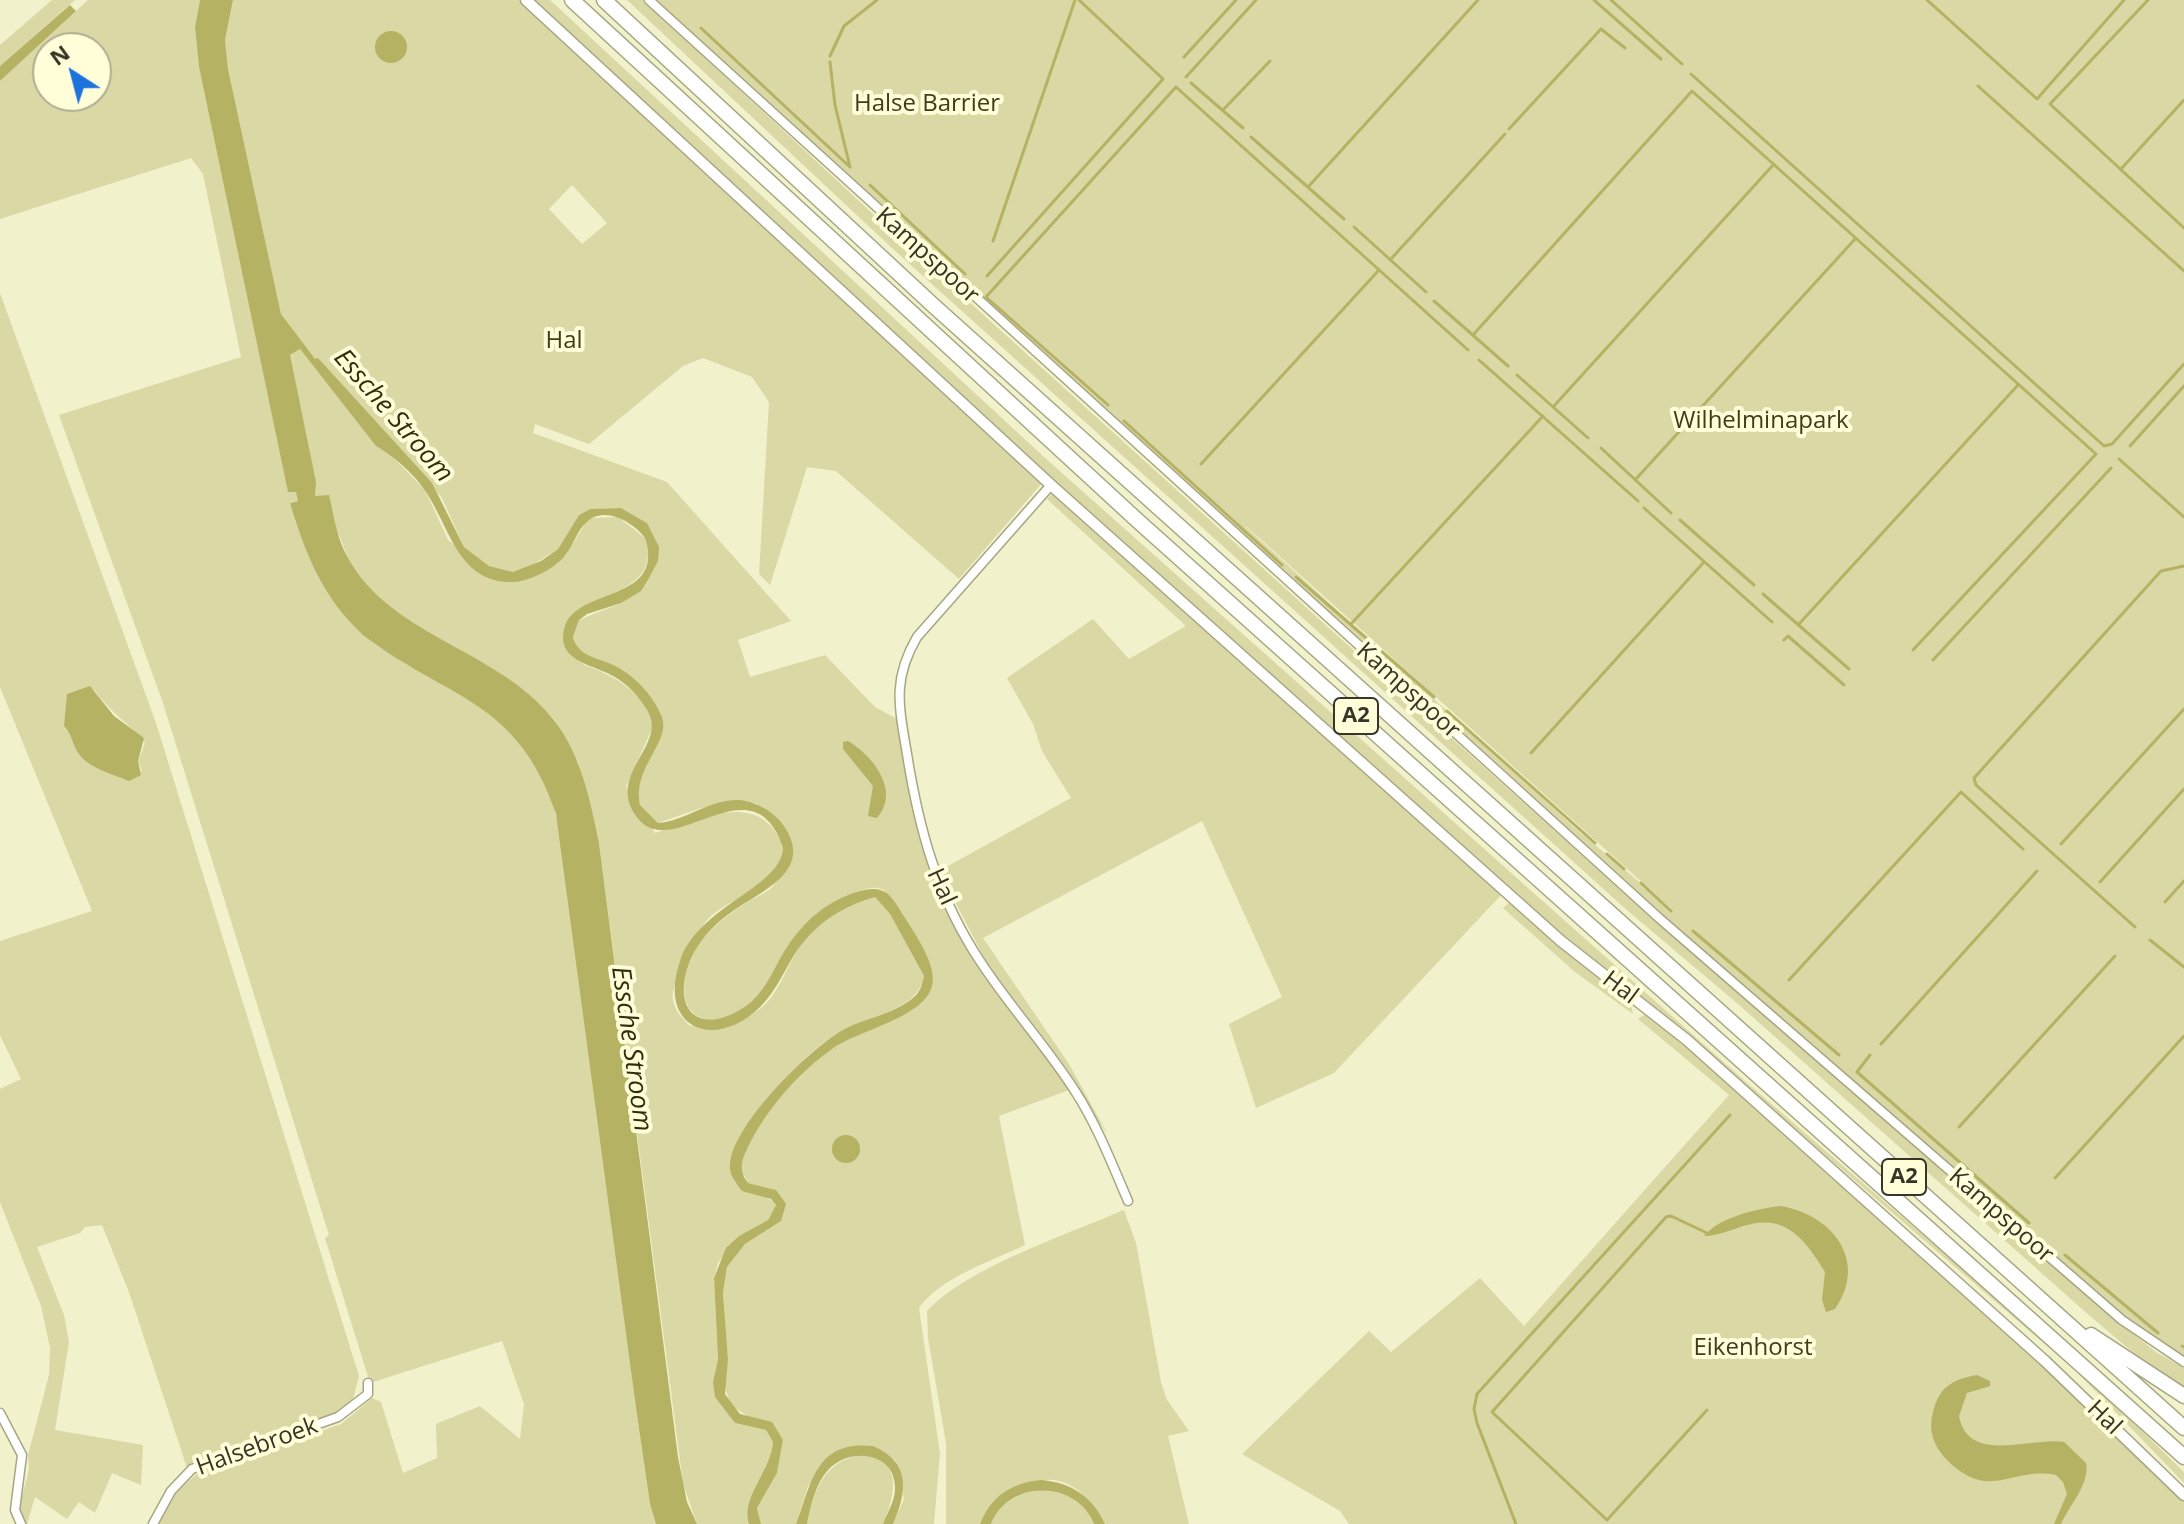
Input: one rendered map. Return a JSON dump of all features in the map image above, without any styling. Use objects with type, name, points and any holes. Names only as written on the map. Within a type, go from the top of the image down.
[{"type":"highway","name":"A2","points":[[572,0],[1150,531],[2184,1457]]},
{"type":"highway","name":"A2","points":[[604,0],[935,307],[2184,1428]]},
{"type":"highway","name":"A2","points":[[2035,1295],[2184,1396]]},
{"type":"street","name":"Hal","points":[[526,0],[1051,485],[1561,941],[1696,1048],[2045,1361],[2184,1495]]},
{"type":"street","name":"Kampspoor","points":[[649,0],[1659,918],[2122,1320],[2184,1362]]},
{"type":"street","name":"Hal","points":[[1051,485],[917,637],[904,659],[898,680],[900,713],[917,815],[932,869],[981,963],[1082,1103],[1128,1201]]},
{"type":"street","name":"Halsebroek","points":[[153,1524],[171,1491],[192,1469],[338,1417],[368,1394],[368,1383]]},
{"type":"street","points":[[0,1413],[22,1455],[15,1510],[21,1524]]},
{"type":"green space","points":[[52,0],[75,0],[39,32],[32,32],[32,38],[0,66],[0,45]]},
{"type":"green space","points":[[88,0],[200,0],[195,27],[199,67],[288,491],[296,491],[299,501],[291,502],[317,574],[337,606],[363,635],[397,659],[487,712],[511,733],[532,759],[549,793],[561,837],[636,1408],[650,1504],[656,1524],[156,1524],[173,1495],[198,1473],[341,1424],[372,1398],[381,1402],[403,1473],[437,1458],[436,1424],[480,1406],[520,1439],[524,1404],[502,1341],[370,1383],[325,1238],[329,1235],[163,703],[59,415],[241,357],[203,174],[191,158],[0,219],[0,81],[32,52],[32,112],[112,112],[112,32],[53,32]]},
{"type":"green space","points":[[233,0],[520,0],[1042,483],[959,579],[836,471],[807,467],[770,585],[759,574],[769,402],[752,377],[703,358],[683,366],[589,444],[535,424],[533,433],[667,482],[791,621],[738,640],[750,677],[825,655],[875,707],[897,719],[918,831],[942,898],[975,955],[1069,1090],[999,1116],[1025,1245],[940,1287],[919,1308],[940,1454],[934,1524],[893,1524],[904,1499],[895,1460],[848,1447],[808,1486],[796,1524],[761,1524],[757,1508],[777,1473],[783,1440],[731,1405],[723,1382],[728,1360],[723,1293],[727,1267],[745,1244],[781,1221],[776,1190],[748,1183],[740,1167],[755,1131],[782,1095],[814,1062],[846,1039],[911,1008],[931,990],[884,890],[866,889],[844,897],[813,917],[783,955],[759,995],[748,1005],[718,1019],[695,1015],[688,1006],[685,980],[700,943],[722,920],[772,888],[793,847],[756,803],[701,808],[658,823],[640,805],[641,779],[661,737],[662,718],[655,704],[643,693],[589,659],[573,637],[579,620],[621,603],[658,561],[647,523],[621,508],[590,509],[579,515],[558,549],[524,570],[513,572],[489,566],[464,547],[442,498],[306,349],[281,314],[228,69],[225,40]],"holes":[[[572,185],[607,223],[582,244],[549,209]]]},
{"type":"green space","points":[[535,0],[550,0],[1044,457],[1746,1082],[2078,1369],[2184,1472],[2184,1483],[2076,1371],[1744,1085],[1573,946],[1067,494]]},
{"type":"green space","points":[[627,0],[643,0],[902,241],[1633,901],[2098,1306],[2156,1352],[2184,1368],[2184,1386],[2148,1365],[2090,1316],[1738,1004],[1628,911],[893,249]]},
{"type":"green space","name":"Wilhelminapark","points":[[656,0],[2184,0],[2184,1359],[2143,1333],[1638,895],[976,293],[969,281],[965,287]],"holes":[[[1247,527],[1675,912],[1575,828]]]},
{"type":"green space","points":[[0,293],[156,723],[359,1376],[353,1399],[338,1413],[215,1454],[187,1468],[130,1295],[102,1225],[85,1227],[80,1233],[37,1247],[64,1315],[69,1342],[55,1430],[143,1445],[141,1485],[112,1473],[95,1513],[79,1502],[67,1519],[35,1497],[27,1524],[24,1524],[19,1509],[29,1469],[28,1455],[49,1375],[50,1348],[41,1306],[0,1202],[0,1089],[21,1079],[0,1035],[0,941],[92,911],[0,687]],"holes":[[[77,690],[94,690],[145,743],[138,761],[142,771],[123,779],[91,755],[64,726]]]},
{"type":"green space","points":[[299,348],[376,445],[389,453],[425,490],[448,540],[501,580],[566,555],[586,522],[593,518],[618,517],[645,538],[648,557],[643,571],[633,582],[589,605],[565,625],[584,665],[626,686],[642,702],[654,724],[626,787],[655,833],[709,816],[728,812],[745,813],[761,818],[774,829],[783,848],[781,860],[766,880],[710,917],[692,944],[673,992],[677,1011],[690,1026],[737,1018],[760,1009],[775,992],[802,943],[817,926],[844,909],[875,897],[890,914],[924,976],[920,988],[902,1005],[841,1031],[807,1056],[779,1087],[732,1156],[733,1180],[738,1186],[776,1205],[768,1220],[739,1236],[718,1263],[714,1278],[718,1359],[713,1382],[735,1423],[766,1430],[773,1442],[749,1504],[749,1524],[697,1524],[683,1483],[599,843],[578,762],[554,719],[526,692],[397,614],[365,583],[350,562],[338,533],[315,497],[290,355]]},
{"type":"green space","points":[[1053,493],[1502,894],[1334,1073],[1256,1108],[1229,1024],[1282,997],[1202,821],[983,938],[1069,1064],[1108,1135],[988,965],[939,871],[1071,798],[1042,751],[1033,724],[1007,678],[1093,619],[1129,659],[1186,626],[1047,499]]},
{"type":"green space","points":[[1510,902],[1630,1001],[1633,1014],[1575,972],[1503,908]]},
{"type":"green space","name":"Eikenhorst","points":[[1644,1015],[1650,1016],[1694,1051],[2009,1334],[2184,1501],[2184,1524],[1349,1524],[1340,1511],[1242,1454],[1369,1331],[1391,1352],[1480,1278],[1524,1326],[1729,1095],[1638,1019]]},
{"type":"green space","points":[[1124,1210],[1136,1243],[1161,1382],[1167,1400],[1189,1431],[1168,1436],[1189,1524],[1105,1524],[1095,1507],[1080,1492],[1061,1481],[1051,1480],[1033,1484],[995,1507],[980,1524],[946,1524],[946,1443],[928,1338],[927,1311],[945,1295],[992,1266]]},
{"type":"green space","points":[[863,1455],[876,1458],[891,1472],[893,1492],[883,1524],[807,1524],[813,1499],[823,1478],[839,1463]]},
{"type":"green space","points":[[1042,1490],[1059,1493],[1080,1504],[1094,1524],[991,1524],[1011,1500]]},
{"type":"shaded area","points":[[200,0],[233,0],[225,40],[228,69],[281,314],[315,359],[318,358],[432,483],[464,547],[489,566],[513,572],[541,561],[558,549],[579,515],[590,509],[621,508],[647,523],[659,547],[658,561],[641,591],[621,603],[587,614],[579,620],[573,637],[585,654],[617,667],[637,682],[662,717],[661,736],[641,779],[640,805],[658,823],[718,803],[750,802],[767,810],[781,822],[791,838],[793,853],[790,865],[772,886],[720,921],[698,946],[685,979],[687,1006],[703,1019],[715,1019],[746,1006],[762,990],[788,946],[813,917],[833,902],[865,890],[878,889],[891,898],[928,958],[932,986],[917,1007],[843,1042],[809,1068],[768,1113],[742,1161],[742,1172],[748,1183],[776,1190],[786,1204],[781,1221],[745,1244],[727,1267],[723,1293],[728,1359],[725,1394],[740,1414],[772,1422],[783,1440],[777,1473],[757,1508],[761,1524],[749,1524],[747,1514],[773,1442],[766,1430],[735,1423],[715,1397],[713,1382],[718,1359],[714,1278],[726,1248],[739,1236],[768,1220],[776,1205],[771,1199],[742,1191],[730,1169],[733,1152],[755,1113],[791,1072],[841,1031],[906,1003],[918,992],[924,976],[890,914],[875,897],[848,907],[816,929],[798,950],[769,997],[742,1021],[725,1028],[708,1030],[694,1026],[683,1017],[676,1003],[675,984],[680,961],[690,942],[720,911],[769,874],[779,862],[783,848],[770,822],[752,811],[733,811],[670,830],[651,828],[636,816],[629,801],[628,786],[632,773],[650,735],[652,723],[647,710],[623,683],[570,654],[563,638],[565,626],[573,614],[632,584],[643,573],[648,559],[645,538],[627,522],[602,515],[584,525],[563,558],[544,572],[514,582],[497,581],[482,575],[461,556],[415,478],[376,446],[300,349],[290,355],[316,482],[315,496],[329,495],[343,548],[361,578],[385,602],[412,622],[529,694],[563,733],[583,778],[599,843],[678,1457],[687,1502],[697,1524],[656,1524],[650,1504],[636,1408],[556,814],[540,776],[521,746],[500,724],[477,706],[363,635],[337,606],[309,558],[290,503],[298,501],[296,492],[288,492],[199,67],[195,27]]},
{"type":"shaded area","points":[[70,5],[76,11],[53,32],[39,32]]},
{"type":"shaded area","points":[[391,31],[402,36],[407,47],[402,58],[391,63],[380,58],[375,47],[380,36]]},
{"type":"shaded area","points":[[32,38],[32,52],[0,81],[0,66]]},
{"type":"shaded area","points":[[90,686],[114,716],[144,738],[138,761],[141,775],[129,781],[84,759],[64,726],[67,694]]},
{"type":"shaded area","points":[[848,741],[866,756],[881,775],[886,797],[884,808],[877,818],[868,816],[873,786],[843,749],[843,742]]},
{"type":"shaded area","points":[[846,1135],[856,1139],[860,1149],[856,1159],[846,1163],[836,1159],[832,1149],[836,1139]]},
{"type":"shaded area","points":[[1780,1206],[1815,1219],[1840,1242],[1848,1274],[1845,1291],[1835,1309],[1826,1312],[1822,1300],[1825,1272],[1803,1241],[1784,1227],[1761,1223],[1704,1236],[1729,1219]]},
{"type":"shaded area","points":[[1977,1375],[1990,1381],[1990,1386],[1967,1393],[1959,1416],[1965,1431],[1975,1440],[2002,1446],[2064,1442],[2086,1463],[2085,1479],[2061,1524],[2054,1524],[2067,1494],[2063,1482],[2056,1475],[2026,1475],[1988,1481],[1975,1479],[1961,1472],[1937,1447],[1931,1425],[1939,1396],[1954,1382]]},
{"type":"shaded area","points":[[854,1446],[873,1446],[894,1460],[900,1469],[903,1489],[893,1524],[883,1524],[895,1489],[889,1468],[872,1457],[861,1456],[850,1457],[831,1467],[818,1486],[807,1524],[796,1524],[812,1480],[827,1457]]},
{"type":"shaded area","points":[[1042,1480],[1063,1484],[1080,1493],[1094,1506],[1105,1524],[1094,1524],[1073,1499],[1042,1491],[1012,1499],[1000,1509],[991,1524],[980,1524],[990,1506],[1004,1492]]},
{"type":"waterway","points":[[830,56],[844,26],[877,0]]},
{"type":"waterway","points":[[993,241],[1075,0]]},
{"type":"waterway","points":[[987,276],[1163,79],[1079,0]]},
{"type":"waterway","points":[[1184,57],[1236,0]]},
{"type":"waterway","points":[[1186,77],[1256,0]]},
{"type":"waterway","points":[[1308,187],[1478,0]]},
{"type":"waterway","points":[[1594,0],[1661,59]]},
{"type":"waterway","points":[[1611,0],[1682,64]]},
{"type":"waterway","points":[[1927,0],[2037,99],[2124,0]]},
{"type":"waterway","points":[[2148,0],[2050,104],[2184,228]]},
{"type":"waterway","points":[[701,28],[850,167],[835,105],[830,62]]},
{"type":"waterway","points":[[1509,129],[1601,29],[1625,48]]},
{"type":"waterway","points":[[1223,110],[1270,61]]},
{"type":"waterway","points":[[1691,74],[2104,446],[2112,444],[2184,364]]},
{"type":"waterway","points":[[1191,83],[1243,128]]},
{"type":"waterway","points":[[1978,86],[2184,271]]},
{"type":"waterway","points":[[1108,405],[986,297],[1176,87],[1468,350]]},
{"type":"waterway","points":[[1473,335],[1692,91],[2096,454],[1913,650]]},
{"type":"waterway","points":[[2121,169],[2184,100]]},
{"type":"waterway","points":[[1390,260],[1505,134]]},
{"type":"waterway","points":[[1251,137],[1344,219]]},
{"type":"waterway","points":[[1553,407],[1774,164]]},
{"type":"waterway","points":[[870,185],[965,274]]},
{"type":"waterway","points":[[1354,227],[1426,292]]},
{"type":"waterway","points":[[1635,480],[1856,238]]},
{"type":"waterway","points":[[1201,464],[1379,270]]},
{"type":"waterway","points":[[1434,301],[1508,366]]},
{"type":"waterway","points":[[1479,360],[1638,501]]},
{"type":"waterway","points":[[1517,375],[1588,438]]},
{"type":"waterway","points":[[1799,624],[2018,385]]},
{"type":"waterway","points":[[2130,446],[2184,386]]},
{"type":"waterway","points":[[1351,624],[1543,416]]},
{"type":"waterway","points":[[1124,421],[1282,565]]},
{"type":"waterway","points":[[1601,448],[1671,513]]},
{"type":"waterway","points":[[2119,459],[2184,517]]},
{"type":"waterway","points":[[1933,660],[2111,468]]},
{"type":"waterway","points":[[1644,508],[1772,622]]},
{"type":"waterway","points":[[1680,520],[1754,585]]},
{"type":"waterway","points":[[1531,753],[1704,562]]},
{"type":"waterway","points":[[2135,927],[1976,785],[1974,778],[2161,571],[2184,566]]},
{"type":"waterway","points":[[1296,577],[1434,697]]},
{"type":"waterway","points":[[1763,594],[1849,669]]},
{"type":"waterway","points":[[1784,640],[1788,636],[1844,685]]},
{"type":"waterway","points":[[2061,844],[2184,709]]},
{"type":"waterway","points":[[1447,711],[1595,843]]},
{"type":"waterway","points":[[2100,882],[2184,789]]},
{"type":"waterway","points":[[1789,980],[1961,792],[2023,849]]},
{"type":"waterway","points":[[1607,854],[1624,869]]},
{"type":"waterway","points":[[1881,1044],[2037,871]]},
{"type":"waterway","points":[[2165,902],[2184,881]]},
{"type":"waterway","points":[[1641,883],[1671,911]]},
{"type":"waterway","points":[[1693,931],[1839,1055]]},
{"type":"waterway","points":[[2150,940],[2184,967]]},
{"type":"waterway","points":[[1959,1127],[2115,956]]},
{"type":"waterway","points":[[2055,1178],[2184,1036]]},
{"type":"waterway","points":[[1870,1055],[1857,1072],[2029,1223]]},
{"type":"waterway","points":[[1516,1524],[1477,1423],[1474,1409],[1477,1394],[1730,1115]]},
{"type":"waterway","points":[[1707,1233],[1671,1216],[1666,1217],[1492,1412],[1607,1520],[1707,1410]]},
{"type":"waterway","points":[[2065,1255],[2158,1333]]},
{"type":"park label","name":"Halse Barrier","points":[[927,104]]},
{"type":"water label","name":"Essche Stroom","points":[[393,416]]},
{"type":"water label","name":"Essche Stroom","points":[[631,1049]]}]
